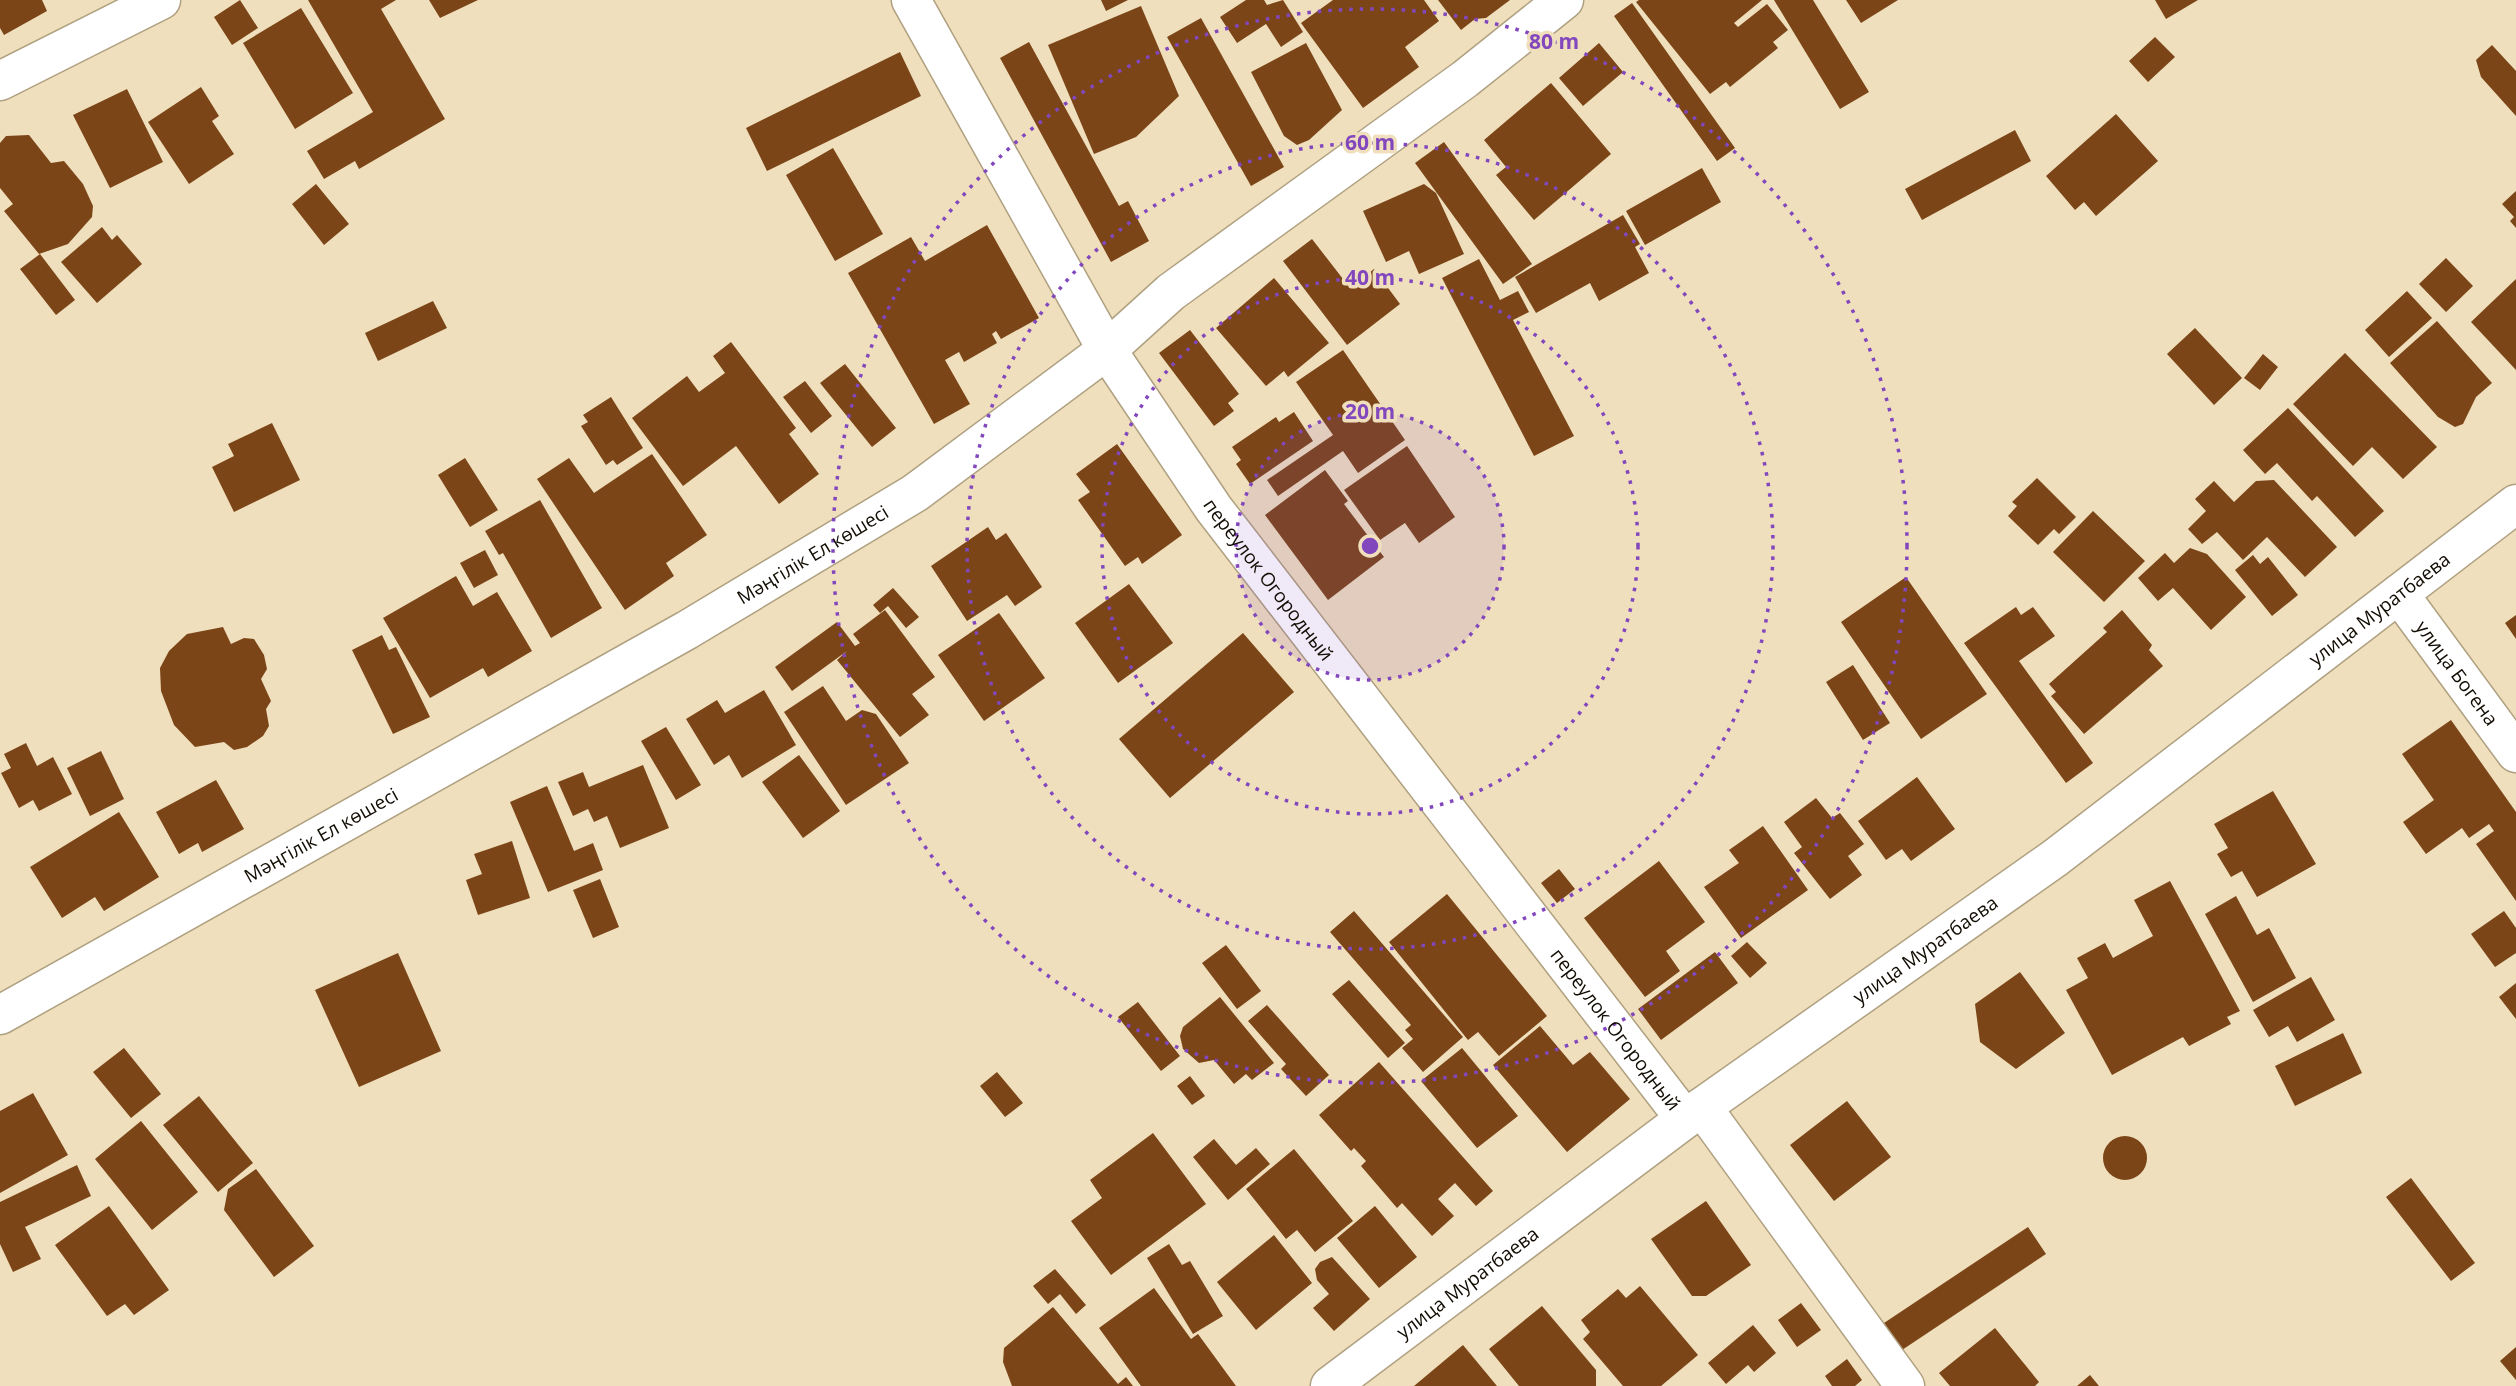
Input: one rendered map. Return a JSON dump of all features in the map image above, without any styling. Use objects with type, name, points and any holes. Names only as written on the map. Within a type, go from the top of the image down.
[{"type":"street","points":[[0,81],[162,0]]},
{"type":"street","name":"переулок Огородный","points":[[911,0],[1107,350],[1222,519],[1693,1113],[1905,1386]]},
{"type":"street","name":"Мәңгілік Ел көшесі","points":[[0,1015],[709,617],[915,493],[1107,350],[1171,292],[1465,79],[1564,0]]},
{"type":"street","name":"улица Муратбаева","points":[[1330,1386],[1693,1113],[2055,858],[2516,504]]},
{"type":"street","name":"улица Богена","points":[[2399,594],[2516,753]]},
{"type":"building","points":[[0,0],[42,0],[47,11],[4,35],[0,28]]},
{"type":"building","points":[[240,0],[258,28],[232,45],[214,17]]},
{"type":"building","points":[[308,0],[396,0],[381,9],[445,119],[359,169],[355,161],[324,179],[307,151],[373,112]]},
{"type":"building","points":[[429,0],[478,0],[440,18]]},
{"type":"building","points":[[1101,0],[1128,0],[1106,11]]},
{"type":"building","points":[[1246,0],[1264,0],[1267,5],[1283,0],[1303,32],[1281,47],[1266,24],[1237,43],[1220,17]]},
{"type":"building","points":[[1333,0],[1424,0],[1439,21],[1405,47],[1419,67],[1363,108],[1301,23]]},
{"type":"building","points":[[1438,0],[1510,0],[1486,18],[1475,19],[1461,30]]},
{"type":"building","points":[[1762,0],[1734,23],[1738,27],[1767,4],[1788,30],[1773,42],[1778,48],[1730,87],[1726,82],[1710,94],[1636,2]]},
{"type":"building","points":[[1774,0],[1813,0],[1869,92],[1840,109]]},
{"type":"building","points":[[1846,0],[1898,0],[1861,23]]},
{"type":"building","points":[[2155,0],[2198,0],[2166,19]]},
{"type":"building","points":[[1632,3],[1735,148],[1717,161],[1614,16]]},
{"type":"building","points":[[1141,6],[1179,96],[1136,137],[1094,154],[1048,45]]},
{"type":"building","points":[[301,8],[353,93],[295,129],[243,43]]},
{"type":"building","points":[[1201,18],[1284,167],[1251,186],[1167,37]]},
{"type":"building","points":[[2155,37],[2175,57],[2148,82],[2129,61]]},
{"type":"building","points":[[1029,42],[1119,206],[1128,201],[1149,241],[1111,262],[1000,58]]},
{"type":"building","points":[[1306,43],[1342,110],[1309,140],[1297,145],[1284,136],[1251,72]]},
{"type":"building","points":[[1599,43],[1623,72],[1583,106],[1559,78]]},
{"type":"building","points":[[2492,45],[2516,71],[2516,116],[2481,77],[2476,60]]},
{"type":"building","points":[[900,52],[921,96],[767,171],[746,128]]},
{"type":"building","points":[[1551,83],[1611,154],[1534,220],[1496,175],[1506,167],[1484,140]]},
{"type":"building","points":[[201,87],[219,116],[212,121],[234,154],[189,184],[148,122]]},
{"type":"building","points":[[127,89],[163,162],[110,188],[73,115]]},
{"type":"building","points":[[2116,114],[2158,161],[2096,216],[2084,202],[2075,210],[2046,176]]},
{"type":"building","points":[[2015,130],[2031,161],[1922,220],[1905,189]]},
{"type":"building","points":[[29,135],[51,163],[64,161],[83,184],[93,206],[92,217],[68,244],[39,254],[4,211],[13,204],[0,188],[0,143],[6,136]]},
{"type":"building","points":[[1444,142],[1532,264],[1503,284],[1415,163]]},
{"type":"building","points":[[833,148],[883,234],[835,261],[786,175]]},
{"type":"building","points":[[1702,168],[1721,202],[1645,245],[1626,211]]},
{"type":"building","points":[[316,184],[349,224],[324,245],[292,204]]},
{"type":"building","points":[[1424,184],[1436,193],[1464,254],[1419,274],[1409,251],[1386,262],[1363,211]]},
{"type":"building","points":[[2516,191],[2516,228],[2510,221],[2514,217],[2502,204]]},
{"type":"building","points":[[1623,215],[1640,244],[1635,247],[1649,273],[1599,301],[1590,283],[1536,313],[1515,277]]},
{"type":"building","points":[[987,225],[1039,318],[1001,339],[996,331],[992,334],[997,343],[964,362],[959,352],[945,360],[970,404],[934,424],[848,273],[911,237],[925,261]]},
{"type":"building","points":[[102,227],[112,240],[117,235],[142,264],[97,303],[61,262]]},
{"type":"building","points":[[1312,239],[1350,288],[1374,269],[1400,304],[1347,345],[1283,261]]},
{"type":"building","points":[[40,254],[75,300],[56,315],[20,269]]},
{"type":"building","points":[[2446,258],[2473,286],[2446,312],[2419,284]]},
{"type":"building","points":[[1479,259],[1500,300],[1518,291],[1529,312],[1513,320],[1574,436],[1534,456],[1442,278]]},
{"type":"building","points":[[1274,278],[1329,343],[1288,377],[1284,371],[1266,386],[1216,328]]},
{"type":"building","points":[[2516,279],[2516,370],[2471,322]]},
{"type":"building","points":[[2407,291],[2432,318],[2389,357],[2365,330]]},
{"type":"building","points":[[433,301],[447,328],[378,361],[365,333]]},
{"type":"building","points":[[2437,321],[2492,383],[2476,397],[2463,424],[2455,427],[2438,417],[2390,363]]},
{"type":"building","points":[[2195,328],[2242,378],[2214,405],[2167,354]]},
{"type":"building","points":[[1190,330],[1239,394],[1228,403],[1234,411],[1214,426],[1159,353]]},
{"type":"building","points":[[731,342],[796,428],[789,434],[819,474],[779,504],[736,446],[683,486],[632,418],[687,376],[699,392],[725,373],[713,356]]},
{"type":"building","points":[[1343,350],[1405,440],[1358,473],[1343,451],[1278,496],[1267,480],[1333,435],[1296,382]]},
{"type":"building","points":[[2345,353],[2437,447],[2403,479],[2372,447],[2353,466],[2293,404]]},
{"type":"building","points":[[2263,354],[2278,367],[2260,390],[2244,378]]},
{"type":"building","points":[[845,364],[896,428],[872,447],[820,383]]},
{"type":"building","points":[[805,381],[832,416],[811,433],[783,397]]},
{"type":"building","points":[[611,397],[643,448],[617,465],[613,460],[606,465],[581,426],[588,422],[583,415]]},
{"type":"building","points":[[2288,408],[2384,511],[2355,537],[2317,496],[2312,501],[2277,463],[2265,474],[2243,450]]},
{"type":"building","points":[[1294,412],[1313,441],[1250,484],[1236,464],[1241,460],[1232,447],[1276,417],[1279,422]]},
{"type":"building","points":[[272,423],[300,480],[234,512],[212,467],[234,456],[228,444]]},
{"type":"building","points":[[1117,444],[1182,535],[1142,564],[1138,557],[1125,566],[1078,500],[1090,492],[1076,474]]},
{"type":"building","points":[[1407,446],[1455,517],[1419,543],[1405,523],[1380,540],[1344,490]]},
{"type":"building","points":[[652,454],[707,535],[666,563],[674,576],[625,610],[537,479],[569,458],[594,493]]},
{"type":"building","points":[[465,458],[498,510],[470,527],[438,475]]},
{"type":"building","points":[[1325,470],[1348,501],[1344,504],[1384,557],[1328,600],[1265,515]]},
{"type":"building","points":[[2037,478],[2076,517],[2059,534],[2054,529],[2038,545],[2008,516],[2017,506],[2012,502]]},
{"type":"building","points":[[2274,480],[2337,547],[2305,577],[2267,537],[2243,560],[2217,532],[2202,544],[2188,529],[2206,511],[2195,499],[2214,481],[2234,502],[2256,481]]},
{"type":"building","points":[[540,500],[602,608],[551,638],[503,553],[499,555],[485,531]]},
{"type":"building","points":[[2093,511],[2145,561],[2104,602],[2053,552]]},
{"type":"building","points":[[988,527],[996,540],[1006,533],[1042,587],[1015,606],[1007,595],[967,621],[931,566]]},
{"type":"building","points":[[2190,548],[2207,554],[2246,597],[2211,630],[2173,588],[2158,601],[2138,578],[2165,553],[2174,563]]},
{"type":"building","points":[[485,550],[498,575],[474,588],[460,563]]},
{"type":"building","points":[[2253,555],[2260,564],[2268,557],[2298,595],[2272,616],[2235,570]]},
{"type":"building","points":[[456,576],[473,606],[497,592],[532,651],[488,677],[483,668],[430,698],[383,618]]},
{"type":"building","points":[[1906,577],[1987,694],[1921,739],[1841,622]]},
{"type":"building","points":[[1129,584],[1173,643],[1118,683],[1075,623]]},
{"type":"building","points":[[893,588],[919,617],[906,628],[888,606],[880,613],[873,605]]},
{"type":"building","points":[[2016,607],[2021,615],[2033,607],[2055,636],[2019,661],[2093,763],[2066,783],[1964,643]]},
{"type":"building","points":[[885,610],[935,677],[912,694],[929,715],[900,737],[837,660],[847,651],[792,691],[775,667],[837,622],[855,646],[860,643],[853,634]]},
{"type":"building","points":[[2122,610],[2152,645],[2149,650],[2163,666],[2084,734],[2051,696],[2056,692],[2049,684],[2107,632],[2103,628]]},
{"type":"building","points":[[999,613],[1045,678],[984,721],[938,655]]},
{"type":"building","points":[[2516,615],[2516,639],[2505,623]]},
{"type":"building","points":[[223,627],[231,644],[244,638],[254,639],[264,655],[267,669],[261,679],[271,701],[266,709],[269,726],[263,736],[247,747],[234,750],[224,742],[195,747],[174,725],[161,691],[160,668],[169,651],[187,634]]},
{"type":"building","points":[[1243,633],[1294,692],[1170,798],[1119,739]]},
{"type":"building","points":[[382,635],[389,650],[396,647],[430,717],[393,734],[352,650]]},
{"type":"building","points":[[1853,665],[1890,723],[1863,740],[1826,682]]},
{"type":"building","points":[[823,686],[846,721],[862,710],[876,714],[909,763],[846,805],[784,712]]},
{"type":"building","points":[[764,690],[796,745],[742,778],[729,755],[714,765],[686,719],[717,700],[725,713]]},
{"type":"building","points":[[2451,720],[2516,812],[2516,901],[2476,844],[2494,831],[2489,824],[2469,838],[2462,828],[2426,854],[2403,822],[2434,800],[2402,754]]},
{"type":"building","points":[[666,727],[701,785],[676,800],[641,741]]},
{"type":"building","points":[[26,743],[37,766],[53,757],[72,794],[39,811],[33,800],[19,808],[1,773],[11,768],[4,754]]},
{"type":"building","points":[[101,751],[124,799],[90,816],[67,768]]},
{"type":"building","points":[[799,755],[840,811],[803,838],[762,782]]},
{"type":"building","points":[[643,765],[669,828],[620,848],[607,816],[594,822],[588,809],[573,816],[558,782],[583,772],[589,787]]},
{"type":"building","points":[[1917,777],[1955,829],[1911,861],[1902,849],[1886,860],[1858,821]]},
{"type":"building","points":[[216,780],[244,829],[202,852],[198,843],[179,854],[156,812]]},
{"type":"building","points":[[547,786],[574,851],[593,843],[603,870],[548,892],[510,802]]},
{"type":"building","points":[[2273,791],[2316,864],[2257,897],[2242,871],[2231,877],[2217,854],[2228,848],[2214,824]]},
{"type":"building","points":[[1816,798],[1832,818],[1840,813],[1864,844],[1848,856],[1862,875],[1830,899],[1794,853],[1802,847],[1784,822]]},
{"type":"building","points":[[119,812],[159,877],[104,911],[95,897],[62,918],[30,867]]},
{"type":"building","points":[[1763,826],[1808,890],[1741,938],[1704,887],[1739,863],[1729,850]]},
{"type":"building","points":[[512,841],[530,898],[478,915],[466,880],[482,874],[474,854]]},
{"type":"building","points":[[1659,861],[1705,922],[1666,951],[1680,971],[1645,997],[1584,918]]},
{"type":"building","points":[[1559,869],[1575,889],[1557,903],[1541,883]]},
{"type":"building","points":[[600,879],[619,927],[593,938],[573,890]]},
{"type":"building","points":[[2170,881],[2240,1011],[2227,1017],[2231,1024],[2189,1046],[2183,1037],[2112,1075],[2066,990],[2088,978],[2077,958],[2105,943],[2113,958],[2153,936],[2134,900]]},
{"type":"building","points":[[1447,894],[1547,1016],[1499,1056],[1478,1032],[1468,1040],[1389,942]]},
{"type":"building","points":[[2236,896],[2257,935],[2269,928],[2296,978],[2253,1002],[2205,914]]},
{"type":"building","points":[[1354,911],[1463,1037],[1423,1072],[1402,1048],[1413,1039],[1405,1030],[1411,1025],[1330,932]]},
{"type":"building","points":[[2504,911],[2516,928],[2516,953],[2495,967],[2471,934]]},
{"type":"building","points":[[1747,942],[1767,963],[1750,978],[1731,956]]},
{"type":"building","points":[[1226,945],[1261,991],[1237,1009],[1202,963]]},
{"type":"building","points":[[1715,952],[1738,983],[1661,1040],[1638,1009]]},
{"type":"building","points":[[398,953],[441,1051],[359,1087],[315,990]]},
{"type":"building","points":[[2020,972],[2065,1033],[2016,1069],[1980,1042],[1975,1004]]},
{"type":"building","points":[[2311,977],[2335,1020],[2297,1042],[2288,1026],[2269,1037],[2253,1010]]},
{"type":"building","points":[[1349,980],[1405,1043],[1388,1058],[1332,994]]},
{"type":"building","points":[[2516,983],[2516,1019],[2499,997]]},
{"type":"building","points":[[1220,997],[1274,1063],[1252,1080],[1246,1074],[1234,1084],[1214,1060],[1199,1063],[1183,1049],[1180,1036],[1183,1027]]},
{"type":"building","points":[[1138,1002],[1180,1056],[1161,1071],[1118,1017]]},
{"type":"building","points":[[1267,1005],[1329,1075],[1306,1096],[1281,1069],[1286,1064],[1248,1021]]},
{"type":"building","points":[[1540,1026],[1573,1065],[1590,1052],[1630,1099],[1567,1152],[1493,1065]]},
{"type":"building","points":[[2343,1033],[2362,1073],[2295,1106],[2275,1066]]},
{"type":"building","points":[[124,1048],[161,1094],[131,1118],[93,1072]]},
{"type":"building","points":[[1462,1048],[1518,1116],[1477,1148],[1421,1081]]},
{"type":"building","points":[[1379,1062],[1493,1191],[1476,1206],[1455,1183],[1438,1199],[1454,1216],[1432,1236],[1402,1203],[1397,1208],[1361,1166],[1366,1161],[1354,1148],[1351,1151],[1319,1115]]},
{"type":"building","points":[[997,1072],[1023,1103],[1005,1117],[980,1086]]},
{"type":"building","points":[[1190,1076],[1205,1096],[1192,1105],[1177,1086]]},
{"type":"building","points":[[33,1093],[68,1155],[0,1193],[0,1111]]},
{"type":"building","points":[[199,1096],[253,1163],[218,1192],[163,1125]]},
{"type":"building","points":[[1847,1101],[1891,1157],[1834,1201],[1790,1145]]},
{"type":"building","points":[[141,1121],[198,1192],[152,1230],[95,1159]]},
{"type":"building","points":[[1153,1133],[1206,1204],[1111,1275],[1071,1221],[1102,1198],[1090,1180]]},
{"type":"building","points":[[2125,1136],[2141,1142],[2147,1158],[2141,1174],[2125,1180],[2109,1174],[2103,1158],[2109,1142]]},
{"type":"building","points":[[1214,1139],[1236,1165],[1256,1148],[1270,1164],[1228,1200],[1193,1157]]},
{"type":"building","points":[[1294,1149],[1353,1221],[1315,1252],[1297,1230],[1286,1239],[1246,1189]]},
{"type":"building","points":[[77,1165],[91,1196],[25,1227],[41,1259],[13,1272],[0,1244],[0,1202]]},
{"type":"building","points":[[256,1169],[314,1246],[274,1277],[224,1210],[228,1189]]},
{"type":"building","points":[[2411,1178],[2475,1263],[2451,1281],[2386,1197]]},
{"type":"building","points":[[1706,1201],[1751,1265],[1706,1296],[1692,1296],[1651,1239]]},
{"type":"building","points":[[109,1206],[169,1290],[134,1315],[125,1304],[107,1316],[55,1245]]},
{"type":"building","points":[[1375,1206],[1417,1257],[1379,1288],[1337,1238]]},
{"type":"building","points":[[2028,1227],[2046,1254],[1902,1350],[1884,1323]]},
{"type":"building","points":[[1274,1235],[1312,1283],[1256,1330],[1217,1282]]},
{"type":"building","points":[[1169,1244],[1182,1265],[1190,1261],[1223,1316],[1193,1334],[1147,1258]]},
{"type":"building","points":[[1332,1257],[1370,1299],[1334,1331],[1313,1308],[1329,1294],[1317,1280],[1315,1269],[1320,1262]]},
{"type":"building","points":[[1055,1269],[1086,1305],[1076,1314],[1060,1294],[1048,1304],[1033,1286]]},
{"type":"building","points":[[1640,1286],[1698,1355],[1661,1386],[1623,1386],[1583,1339],[1590,1332],[1581,1320],[1618,1289],[1626,1298]]},
{"type":"building","points":[[1154,1288],[1191,1339],[1198,1334],[1236,1386],[1141,1386],[1099,1328]]},
{"type":"building","points":[[1801,1303],[1821,1330],[1797,1347],[1778,1320]]},
{"type":"building","points":[[1542,1306],[1596,1370],[1596,1386],[1519,1386],[1489,1349]]},
{"type":"building","points":[[1053,1307],[1118,1384],[1126,1377],[1133,1386],[1012,1386],[1003,1362],[1004,1348]]},
{"type":"building","points":[[1753,1325],[1776,1353],[1754,1372],[1748,1365],[1726,1384],[1708,1363]]},
{"type":"building","points":[[1995,1328],[2039,1382],[2035,1386],[1950,1386],[1939,1373]]},
{"type":"building","points":[[1463,1345],[1497,1386],[1414,1386]]},
{"type":"building","points":[[2516,1347],[2516,1380],[2500,1361]]},
{"type":"building","points":[[1847,1359],[1862,1380],[1855,1386],[1832,1386],[1825,1376]]},
{"type":"building","points":[[2090,1375],[2099,1386],[2077,1386]]}]
